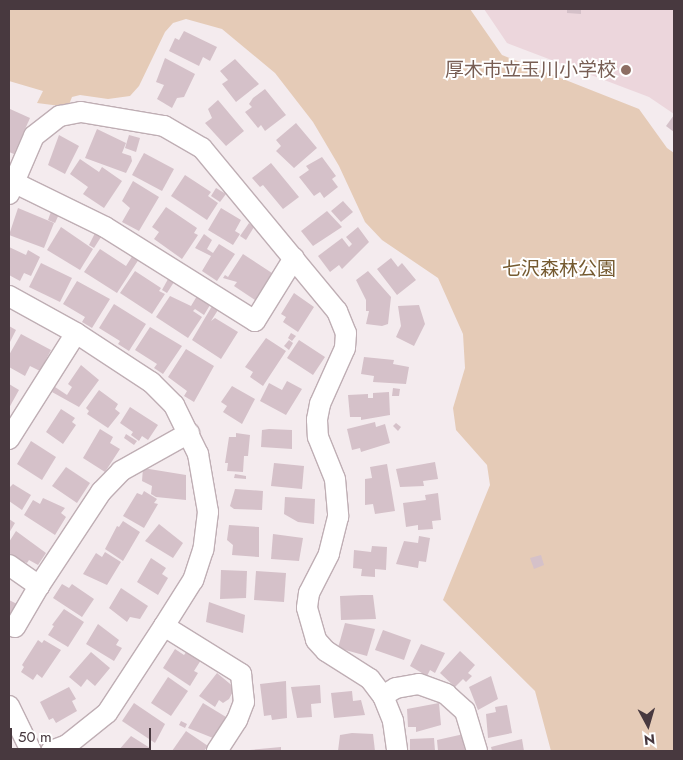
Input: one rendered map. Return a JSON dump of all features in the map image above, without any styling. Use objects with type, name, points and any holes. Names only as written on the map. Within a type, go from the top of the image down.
[{"type":"street","points":[[294,258],[255,321],[105,226],[10,185],[34,136],[60,116],[80,112],[164,126],[202,148],[294,258],[337,311],[346,333],[341,359],[320,404],[317,420],[318,438],[335,479],[338,517],[329,554],[309,593],[310,627],[326,651],[370,679],[383,696],[393,721],[397,751]]},
{"type":"street","points":[[9,296],[76,333],[151,382],[174,405],[198,454],[208,512],[203,550],[192,580],[107,713],[68,745],[51,751]]},
{"type":"street","points":[[9,436],[76,333]]},
{"type":"street","points":[[15,627],[39,586],[101,492],[121,471],[189,433]]},
{"type":"street","points":[[9,565],[39,586]]},
{"type":"street","points":[[164,626],[241,674],[244,702],[237,720],[217,751]]},
{"type":"street","points":[[383,696],[396,688],[419,684],[446,694],[465,711],[477,751]]},
{"type":"street","points":[[9,706],[31,751]]},
{"type":"shaded area","name":"厚木市立玉川小学校","points":[[484,9],[674,9],[674,114],[649,97],[507,43]]},
{"type":"green space","name":"七沢森林公園","points":[[9,9],[470,9],[502,55],[639,109],[667,148],[674,153],[674,751],[551,751],[535,691],[443,600],[490,485],[487,465],[456,430],[453,408],[465,368],[463,334],[438,278],[382,240],[365,222],[339,166],[313,122],[275,73],[222,29],[186,19],[173,23],[165,32],[139,86],[130,96],[108,99],[80,95],[72,97],[68,107],[37,103],[43,91],[9,81]]},
{"type":"building","points":[[567,9],[581,9],[581,14],[567,13]]},
{"type":"building","points":[[184,31],[217,47],[210,61],[203,57],[199,66],[169,51],[175,38],[179,40]]},
{"type":"building","points":[[165,58],[195,74],[184,97],[177,98],[172,108],[157,99],[164,85],[156,82]]},
{"type":"building","points":[[235,59],[259,84],[236,102],[222,84],[228,80],[220,71]]},
{"type":"building","points":[[265,89],[286,115],[265,131],[261,125],[258,128],[245,112],[252,107],[249,104],[253,98]]},
{"type":"building","points":[[218,100],[244,131],[226,146],[205,123],[212,118],[208,109]]},
{"type":"building","points":[[10,109],[30,118],[14,154],[9,152]]},
{"type":"building","points":[[674,115],[674,132],[666,126]]},
{"type":"building","points":[[296,123],[317,148],[294,168],[276,151],[281,146],[276,140]]},
{"type":"building","points":[[97,129],[126,143],[122,153],[131,156],[132,161],[126,173],[85,158]]},
{"type":"building","points":[[59,135],[79,146],[65,174],[48,165]]},
{"type":"building","points":[[129,135],[140,138],[136,152],[125,148]]},
{"type":"building","points":[[144,153],[174,169],[162,191],[132,175]]},
{"type":"building","points":[[322,157],[336,176],[332,179],[338,187],[324,198],[320,192],[314,196],[299,177],[309,170],[306,166]]},
{"type":"building","points":[[80,159],[99,172],[102,167],[122,181],[104,208],[83,194],[88,187],[70,174]]},
{"type":"building","points":[[271,163],[299,197],[283,209],[263,185],[260,187],[252,178]]},
{"type":"building","points":[[185,175],[211,192],[208,196],[218,203],[207,220],[171,196]]},
{"type":"building","points":[[133,181],[159,197],[139,231],[122,222],[130,208],[122,201]]},
{"type":"building","points":[[216,188],[226,194],[220,202],[211,196]]},
{"type":"building","points":[[343,201],[353,212],[341,222],[331,211]]},
{"type":"building","points":[[166,207],[197,228],[194,233],[198,235],[182,259],[154,239],[159,232],[152,227]]},
{"type":"building","points":[[18,208],[54,223],[44,248],[9,235]]},
{"type":"building","points":[[221,208],[241,220],[235,231],[240,234],[233,245],[208,230]]},
{"type":"building","points":[[52,209],[60,212],[55,223],[48,220]]},
{"type":"building","points":[[327,211],[342,227],[313,246],[301,231]]},
{"type":"building","points":[[249,223],[254,227],[246,240],[240,236]]},
{"type":"building","points":[[61,227],[93,249],[80,270],[47,250]]},
{"type":"building","points":[[358,227],[369,242],[342,269],[339,265],[330,272],[318,256],[342,238],[349,247],[352,244],[346,237]]},
{"type":"building","points":[[95,233],[101,237],[94,248],[89,245]]},
{"type":"building","points":[[204,234],[212,240],[207,249],[213,253],[219,244],[235,254],[217,281],[202,271],[211,256],[195,248]]},
{"type":"building","points":[[9,247],[26,255],[28,250],[40,257],[31,276],[24,273],[20,281],[9,275]]},
{"type":"building","points":[[100,249],[126,266],[133,255],[139,259],[117,293],[84,272]]},
{"type":"building","points":[[243,254],[272,273],[255,300],[234,286],[237,282],[223,278],[225,275],[228,277]]},
{"type":"building","points":[[391,258],[398,267],[402,263],[416,280],[397,295],[377,269]]},
{"type":"building","points":[[41,263],[72,278],[60,302],[29,287]]},
{"type":"building","points":[[135,271],[161,288],[159,291],[165,294],[152,314],[120,293]]},
{"type":"building","points":[[368,271],[391,297],[388,324],[382,326],[366,324],[369,311],[366,311],[366,300],[356,280]]},
{"type":"building","points":[[168,279],[174,282],[167,293],[162,290]]},
{"type":"building","points":[[77,281],[110,299],[92,328],[82,322],[85,317],[63,304]]},
{"type":"building","points":[[294,293],[314,307],[298,332],[283,322],[286,317],[281,314]]},
{"type":"building","points":[[170,296],[191,306],[197,296],[210,305],[204,315],[195,309],[193,311],[202,317],[188,338],[156,317]]},
{"type":"building","points":[[114,304],[146,324],[129,351],[118,344],[120,341],[99,328]]},
{"type":"building","points":[[419,305],[425,324],[414,346],[396,337],[401,326],[398,306]]},
{"type":"building","points":[[212,306],[218,310],[211,321],[215,318],[238,332],[221,359],[192,340]]},
{"type":"building","points":[[9,326],[16,330],[9,344]]},
{"type":"building","points":[[150,327],[182,346],[163,374],[154,368],[157,364],[135,350]]},
{"type":"building","points":[[291,333],[296,336],[292,341],[288,338]]},
{"type":"building","points":[[21,334],[51,350],[40,371],[30,366],[25,376],[9,367],[9,355]]},
{"type":"building","points":[[266,338],[286,351],[263,386],[250,377],[253,372],[245,367]]},
{"type":"building","points":[[289,340],[293,343],[289,350],[284,346]]},
{"type":"building","points":[[299,340],[325,357],[313,375],[287,358]]},
{"type":"building","points":[[186,349],[214,366],[194,402],[184,396],[187,391],[168,377]]},
{"type":"building","points":[[364,357],[394,360],[393,364],[409,367],[406,384],[373,382],[374,376],[361,374]]},
{"type":"building","points":[[81,365],[99,380],[79,407],[52,392],[55,387],[67,395],[72,387],[68,384]]},
{"type":"building","points":[[287,381],[302,389],[286,415],[260,401],[269,383],[282,390]]},
{"type":"building","points":[[9,384],[19,390],[9,408]]},
{"type":"building","points":[[232,386],[255,399],[242,424],[223,412],[227,406],[221,402]]},
{"type":"building","points":[[393,388],[400,389],[399,396],[392,396]]},
{"type":"building","points":[[99,390],[118,404],[115,409],[120,413],[108,428],[87,414],[89,411],[86,408]]},
{"type":"building","points":[[389,392],[390,415],[361,420],[361,417],[350,417],[348,395],[368,394],[368,398],[373,398],[373,393]]},
{"type":"building","points":[[130,407],[158,425],[148,440],[142,436],[139,441],[131,435],[133,432],[120,423]]},
{"type":"building","points":[[61,409],[75,418],[72,422],[76,425],[63,444],[46,432]]},
{"type":"building","points":[[375,422],[376,427],[385,424],[390,443],[361,452],[360,448],[352,450],[347,429]]},
{"type":"building","points":[[396,423],[401,427],[398,431],[393,426]]},
{"type":"building","points":[[100,429],[113,437],[110,443],[120,449],[105,472],[83,458]]},
{"type":"building","points":[[262,430],[292,430],[292,449],[261,447]]},
{"type":"building","points":[[236,433],[250,435],[248,456],[244,456],[243,472],[227,471],[228,463],[225,463],[229,437],[236,437]]},
{"type":"building","points":[[126,434],[137,441],[134,445],[124,438]]},
{"type":"building","points":[[31,441],[56,457],[42,480],[17,464]]},
{"type":"building","points":[[435,462],[438,479],[423,481],[424,486],[400,487],[396,469]]},
{"type":"building","points":[[274,463],[304,466],[302,489],[271,486]]},
{"type":"building","points":[[387,464],[395,511],[375,514],[373,504],[365,505],[365,479],[372,478],[370,467]]},
{"type":"building","points":[[66,467],[90,483],[77,503],[52,486]]},
{"type":"building","points":[[143,468],[186,475],[186,500],[156,497],[151,494],[152,486],[142,481]]},
{"type":"building","points":[[235,474],[246,476],[246,479],[234,478]]},
{"type":"building","points":[[13,484],[31,495],[22,510],[9,501],[9,488]]},
{"type":"building","points":[[235,489],[263,491],[262,510],[234,509],[230,506]]},
{"type":"building","points":[[144,491],[157,499],[154,503],[158,504],[144,528],[123,516],[137,493],[142,495]]},
{"type":"building","points":[[438,493],[441,520],[432,521],[433,529],[418,530],[418,525],[406,527],[403,503],[426,500],[425,495]]},
{"type":"building","points":[[285,497],[315,499],[314,524],[298,522],[284,514]]},
{"type":"building","points":[[43,498],[65,508],[61,513],[66,517],[55,535],[24,515],[33,500],[40,504]]},
{"type":"building","points":[[9,519],[15,523],[9,533]]},
{"type":"building","points":[[123,521],[140,532],[123,561],[105,549],[117,526],[119,527]]},
{"type":"building","points":[[159,524],[183,543],[173,558],[145,541]]},
{"type":"building","points":[[229,525],[259,527],[259,557],[232,555],[233,545],[227,540]]},
{"type":"building","points":[[16,531],[46,553],[38,565],[29,560],[27,563],[21,561],[9,553],[9,542]]},
{"type":"building","points":[[273,534],[303,538],[299,561],[271,559]]},
{"type":"building","points":[[419,536],[430,538],[426,562],[419,561],[418,568],[396,564],[404,541],[418,543]]},
{"type":"building","points":[[372,546],[387,547],[386,570],[375,569],[375,577],[361,576],[362,569],[353,568],[354,550],[371,552]]},
{"type":"building","points":[[105,552],[121,562],[107,585],[83,574],[96,553],[102,557]]},
{"type":"building","points":[[541,555],[544,565],[534,569],[530,558]]},
{"type":"building","points":[[151,558],[166,568],[162,574],[168,578],[158,595],[137,582]]},
{"type":"building","points":[[221,570],[247,571],[246,598],[220,599]]},
{"type":"building","points":[[256,571],[286,573],[284,602],[254,600]]},
{"type":"building","points":[[62,584],[69,588],[72,584],[94,599],[82,617],[53,598]]},
{"type":"building","points":[[121,588],[148,606],[140,619],[130,617],[127,622],[109,608]]},
{"type":"building","points":[[373,595],[376,619],[341,620],[340,596]]},
{"type":"building","points":[[9,600],[17,604],[9,616]]},
{"type":"building","points":[[209,602],[245,615],[243,633],[206,622]]},
{"type":"building","points":[[64,609],[84,622],[68,647],[48,635],[54,626],[52,625]]},
{"type":"building","points":[[345,623],[375,629],[367,656],[338,648]]},
{"type":"building","points":[[98,624],[119,640],[116,645],[122,648],[114,661],[86,644]]},
{"type":"building","points":[[383,630],[411,640],[404,660],[375,650]]},
{"type":"building","points":[[38,640],[42,643],[44,640],[61,650],[42,678],[37,674],[33,680],[21,672],[24,667],[22,665]]},
{"type":"building","points":[[421,644],[445,653],[435,673],[430,670],[427,676],[410,666]]},
{"type":"building","points":[[175,649],[184,655],[187,651],[201,660],[194,671],[198,673],[190,686],[163,668]]},
{"type":"building","points":[[460,651],[475,665],[468,673],[472,676],[466,682],[463,679],[455,687],[440,673]]},
{"type":"building","points":[[91,652],[110,668],[95,686],[87,679],[81,687],[69,677]]},
{"type":"building","points":[[217,673],[235,688],[229,699],[223,703],[219,700],[215,707],[199,696]]},
{"type":"building","points":[[491,676],[498,699],[478,710],[469,687]]},
{"type":"building","points":[[168,677],[188,691],[171,716],[151,703]]},
{"type":"building","points":[[286,681],[287,718],[272,720],[271,715],[264,716],[260,684]]},
{"type":"building","points":[[320,685],[321,703],[311,704],[312,717],[297,718],[291,687]]},
{"type":"building","points":[[69,687],[76,699],[72,701],[77,711],[56,723],[53,718],[49,720],[40,702]]},
{"type":"building","points":[[352,691],[353,701],[361,700],[365,715],[334,718],[331,693]]},
{"type":"building","points":[[134,703],[165,724],[155,743],[122,721]]},
{"type":"building","points":[[203,703],[226,717],[213,738],[188,728]]},
{"type":"building","points":[[439,703],[441,725],[416,732],[416,727],[408,727],[407,709]]},
{"type":"building","points":[[507,705],[512,733],[488,738],[486,714],[496,712],[495,707]]},
{"type":"building","points":[[181,721],[187,724],[185,728],[179,725]]},
{"type":"building","points":[[186,731],[208,746],[204,751],[172,751]]},
{"type":"building","points":[[352,733],[373,734],[375,751],[338,751],[340,735]]},
{"type":"building","points":[[464,734],[465,751],[438,751],[437,740]]},
{"type":"building","points":[[131,736],[150,748],[148,751],[118,751]]},
{"type":"building","points":[[434,738],[435,751],[410,751],[410,739]]},
{"type":"building","points":[[522,739],[524,751],[492,751],[491,747]]},
{"type":"building","points":[[281,747],[281,751],[250,751],[250,750]]},
{"type":"place","name":"厚木市立玉川小学校","points":[[626,70]]}]
